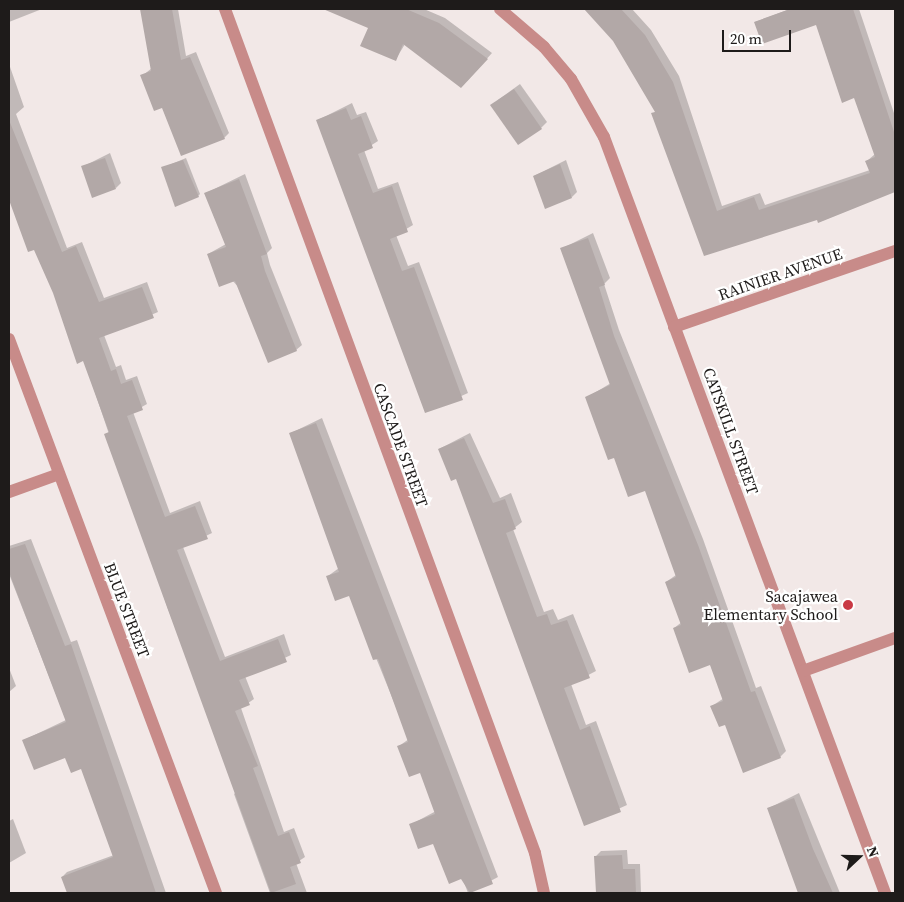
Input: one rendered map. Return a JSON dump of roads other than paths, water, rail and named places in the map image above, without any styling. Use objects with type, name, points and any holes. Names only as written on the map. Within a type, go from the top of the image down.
[{"type":"street","name":"CASCADE STREET","points":[[225,9],[536,853],[544,893]]},
{"type":"street","name":"CATSKILL STREET","points":[[500,9],[544,47],[593,112],[885,893]]},
{"type":"street","name":"RAINIER AVENUE","points":[[674,327],[895,251]]},
{"type":"street","name":"BLUE STREET","points":[[9,339],[216,893]]},
{"type":"street","points":[[9,492],[59,474]]},
{"type":"street","points":[[803,671],[895,638]]},
{"type":"place","name":"Sacajawea Elementary School","points":[[848,605]]}]
